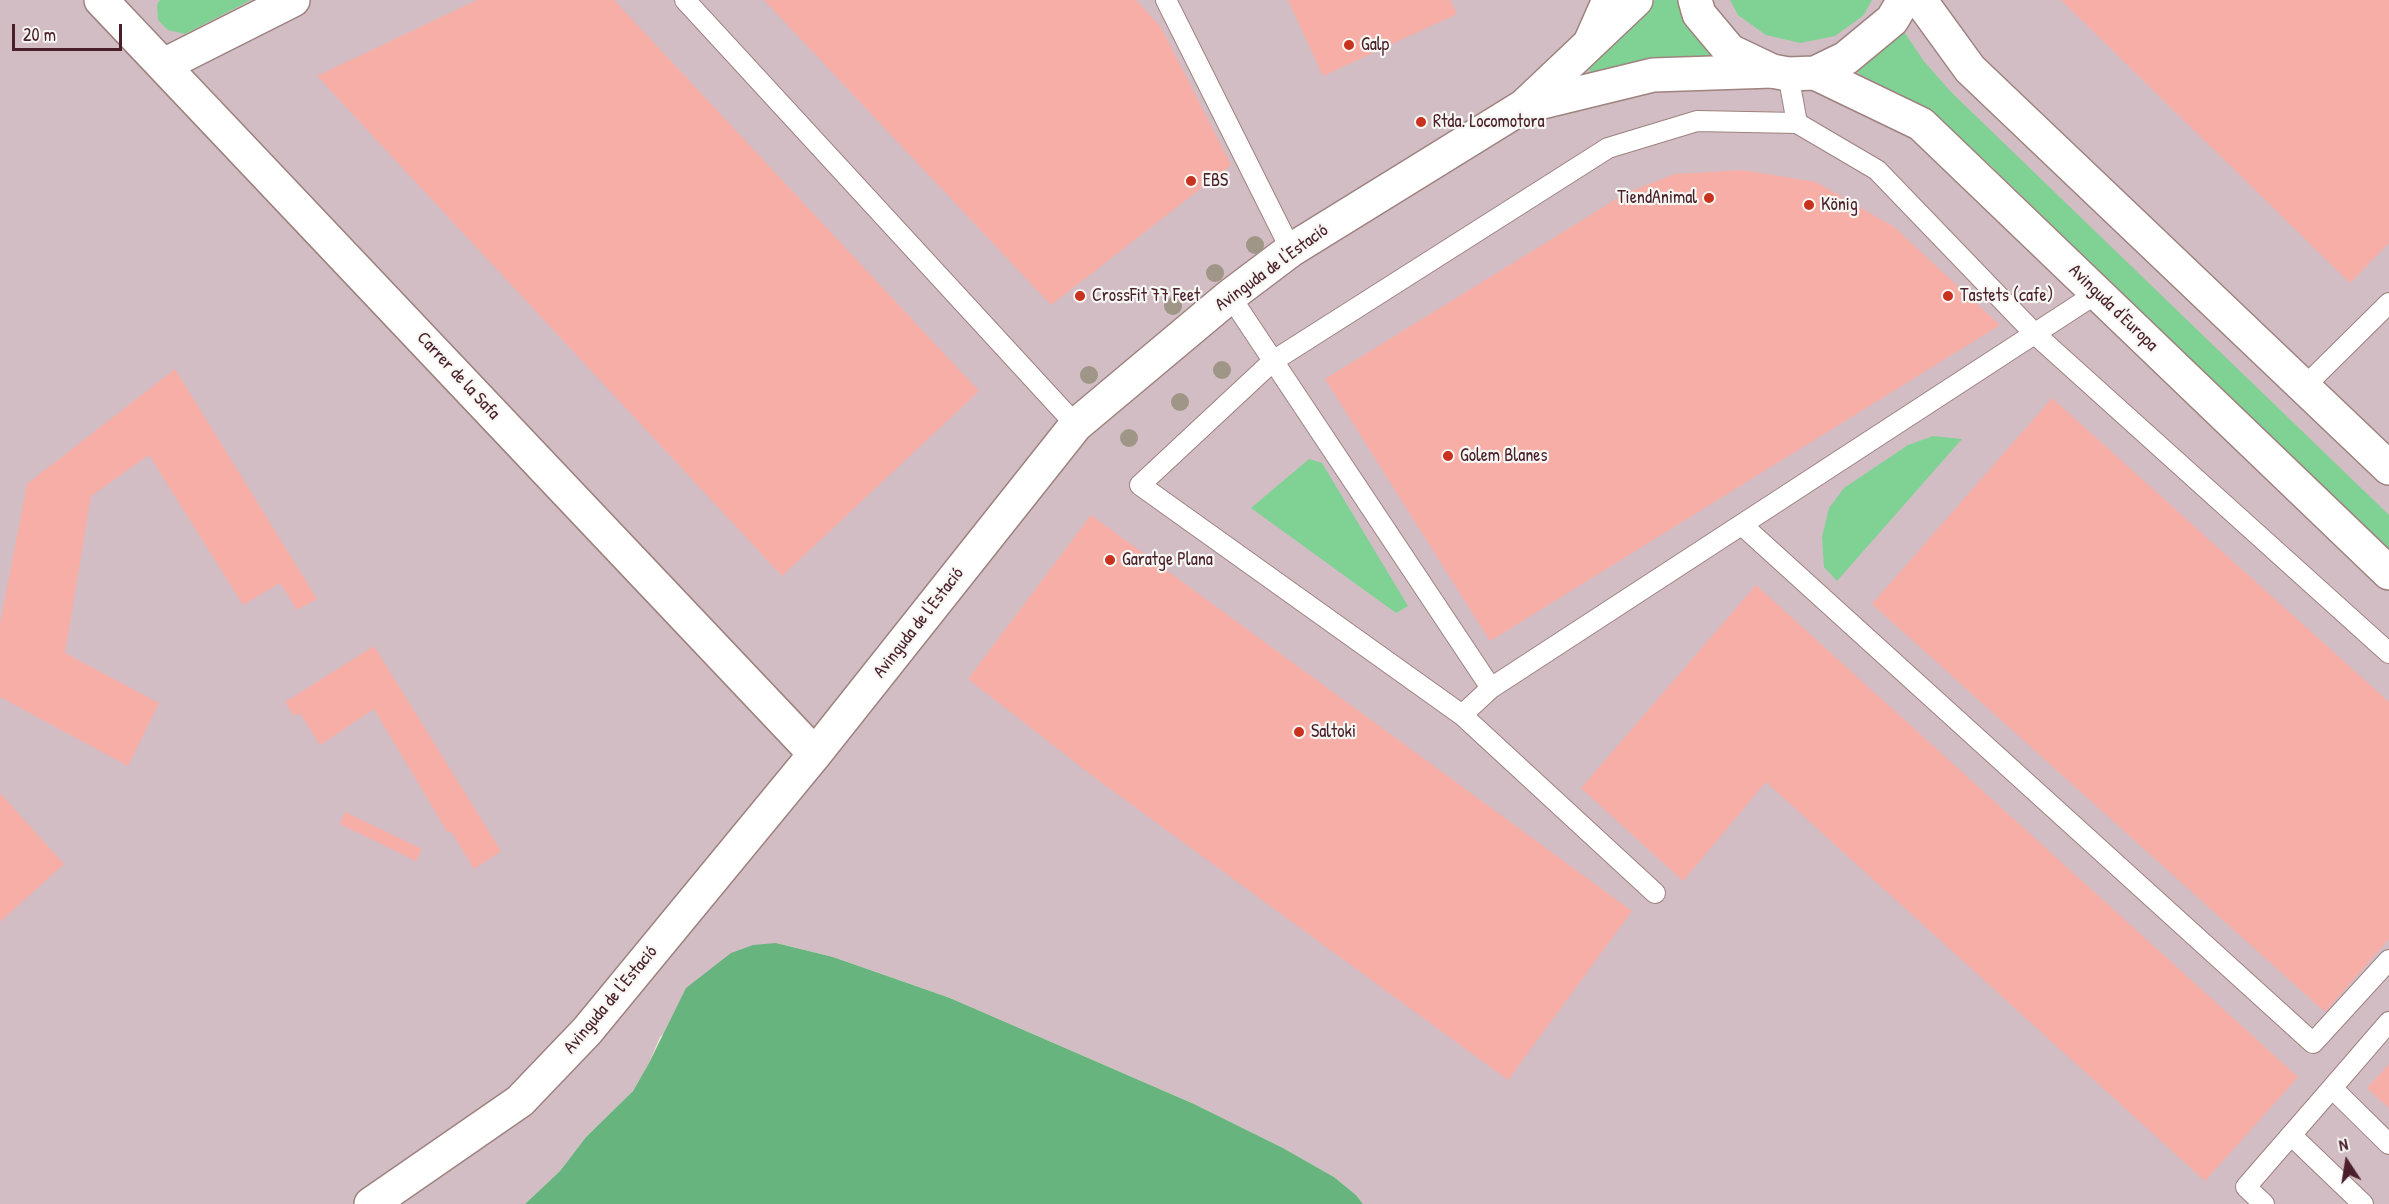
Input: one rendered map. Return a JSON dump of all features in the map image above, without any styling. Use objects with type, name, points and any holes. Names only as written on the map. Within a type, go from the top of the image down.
[{"type":"street","points":[[164,65],[293,0]]},
{"type":"street","points":[[1590,43],[1610,0]]},
{"type":"street","name":"Avinguda de l'Estació","points":[[370,1204],[519,1101],[587,1031],[815,754],[1076,425],[1230,296],[1291,250],[1524,106],[1636,0]]},
{"type":"street","name":"Avinguda d'Europa","points":[[1695,0],[1699,14],[1730,51],[1921,123],[2389,573]]},
{"type":"street","points":[[1792,73],[1846,58],[1892,20],[1904,0]]},
{"type":"street","points":[[1920,0],[1970,69],[2389,468]]},
{"type":"street","name":"Carrer de la Safa","points":[[113,3],[164,65],[815,754]]},
{"type":"street","name":"Avinguda de l'Estació","points":[[1524,106],[1653,75],[1792,73]]},
{"type":"lane","points":[[685,0],[1076,425]]},
{"type":"lane","points":[[1166,0],[1291,250]]},
{"type":"lane","points":[[1792,73],[1797,123]]},
{"type":"lane","points":[[1655,893],[1462,715],[1140,485],[1273,361],[1608,148],[1697,121],[1797,123],[1877,170],[2035,334],[2389,653]]},
{"type":"lane","points":[[1462,715],[1491,688],[2097,293]]},
{"type":"lane","points":[[1230,296],[1491,688]]},
{"type":"lane","points":[[2304,387],[2389,303]]},
{"type":"lane","points":[[1742,525],[2313,1043],[2389,960]]},
{"type":"lane","points":[[2264,1204],[2246,1187],[2389,1022]]},
{"type":"lane","points":[[2332,1088],[2389,1144]]},
{"type":"lane","points":[[2291,1135],[2362,1204]]},
{"type":"shaded area","points":[[0,0],[2389,0],[2389,1204],[1363,1204],[1356,1195],[1334,1177],[1283,1148],[1194,1104],[950,998],[833,957],[776,943],[660,1037],[633,1091],[586,1137],[560,1171],[525,1204],[0,1204]]},
{"type":"green space","points":[[160,0],[251,0],[185,34],[168,30],[158,20],[157,4]]},
{"type":"green space","points":[[1655,0],[1686,0],[1715,51],[1707,58],[1590,74],[1589,64],[1621,37]]},
{"type":"green space","points":[[1730,0],[1872,0],[1863,16],[1835,36],[1800,43],[1766,35],[1738,15]]},
{"type":"green space","points":[[1903,30],[1923,60],[1951,92],[2389,515],[2389,552],[1987,162],[1930,115],[1859,74],[1856,68]]},
{"type":"green space","points":[[1933,436],[1962,439],[1837,581],[1824,567],[1822,537],[1829,508],[1844,488],[1908,445]]},
{"type":"green space","points":[[1309,459],[1322,463],[1408,606],[1396,613],[1251,508]]},
{"type":"green space","points":[[776,943],[833,957],[950,998],[1194,1104],[1283,1148],[1334,1177],[1356,1195],[1363,1204],[525,1204],[560,1171],[586,1137],[633,1091],[686,988],[731,953],[753,945]]},
{"type":"building","points":[[477,0],[614,0],[979,391],[782,576],[317,76]]},
{"type":"building","points":[[764,0],[1136,0],[1161,27],[1231,165],[1051,305]]},
{"type":"building","name":"Galp","points":[[1288,0],[1450,0],[1457,14],[1323,76]]},
{"type":"building","points":[[2061,0],[2389,0],[2389,243],[2350,283]]},
{"type":"building","points":[[1742,170],[1816,182],[1894,227],[2000,325],[1490,641],[1325,379],[1626,193],[1675,174]]},
{"type":"building","points":[[175,369],[317,599],[297,610],[280,583],[243,605],[149,455],[91,496],[65,653],[159,703],[128,766],[0,697],[0,624],[27,484]]},
{"type":"building","points":[[2052,398],[2389,702],[2389,939],[2325,1012],[1872,604]]},
{"type":"building","points":[[1091,515],[1632,911],[1508,1080],[1098,780],[968,679]]},
{"type":"building","points":[[1756,585],[2298,1077],[2205,1181],[1766,782],[1683,881],[1581,788]]},
{"type":"building","points":[[374,646],[501,851],[474,869],[451,831],[448,833],[374,709],[320,745],[300,713],[294,716],[285,702]]},
{"type":"building","points":[[0,793],[64,864],[0,922]]},
{"type":"building","points":[[345,812],[422,849],[416,861],[340,824]]},
{"type":"building","points":[[2389,1064],[2389,1108],[2367,1088]]},
{"type":"place","name":"Galp","points":[[1349,45]]},
{"type":"place","name":"Rtda. Locomotora","points":[[1421,122]]},
{"type":"place","name":"EBS","points":[[1191,181]]},
{"type":"place","name":"TiendAnimal","points":[[1709,198]]},
{"type":"place","name":"König","points":[[1809,205]]},
{"type":"place","name":"CrossFit 77 Feet","points":[[1080,296]]},
{"type":"place","name":"Tastets (cafe)","points":[[1948,296]]},
{"type":"place","name":"Golem Blanes","points":[[1448,456]]},
{"type":"place","name":"Garatge Plana","points":[[1110,560]]},
{"type":"place","name":"Saltoki","points":[[1299,732]]}]
